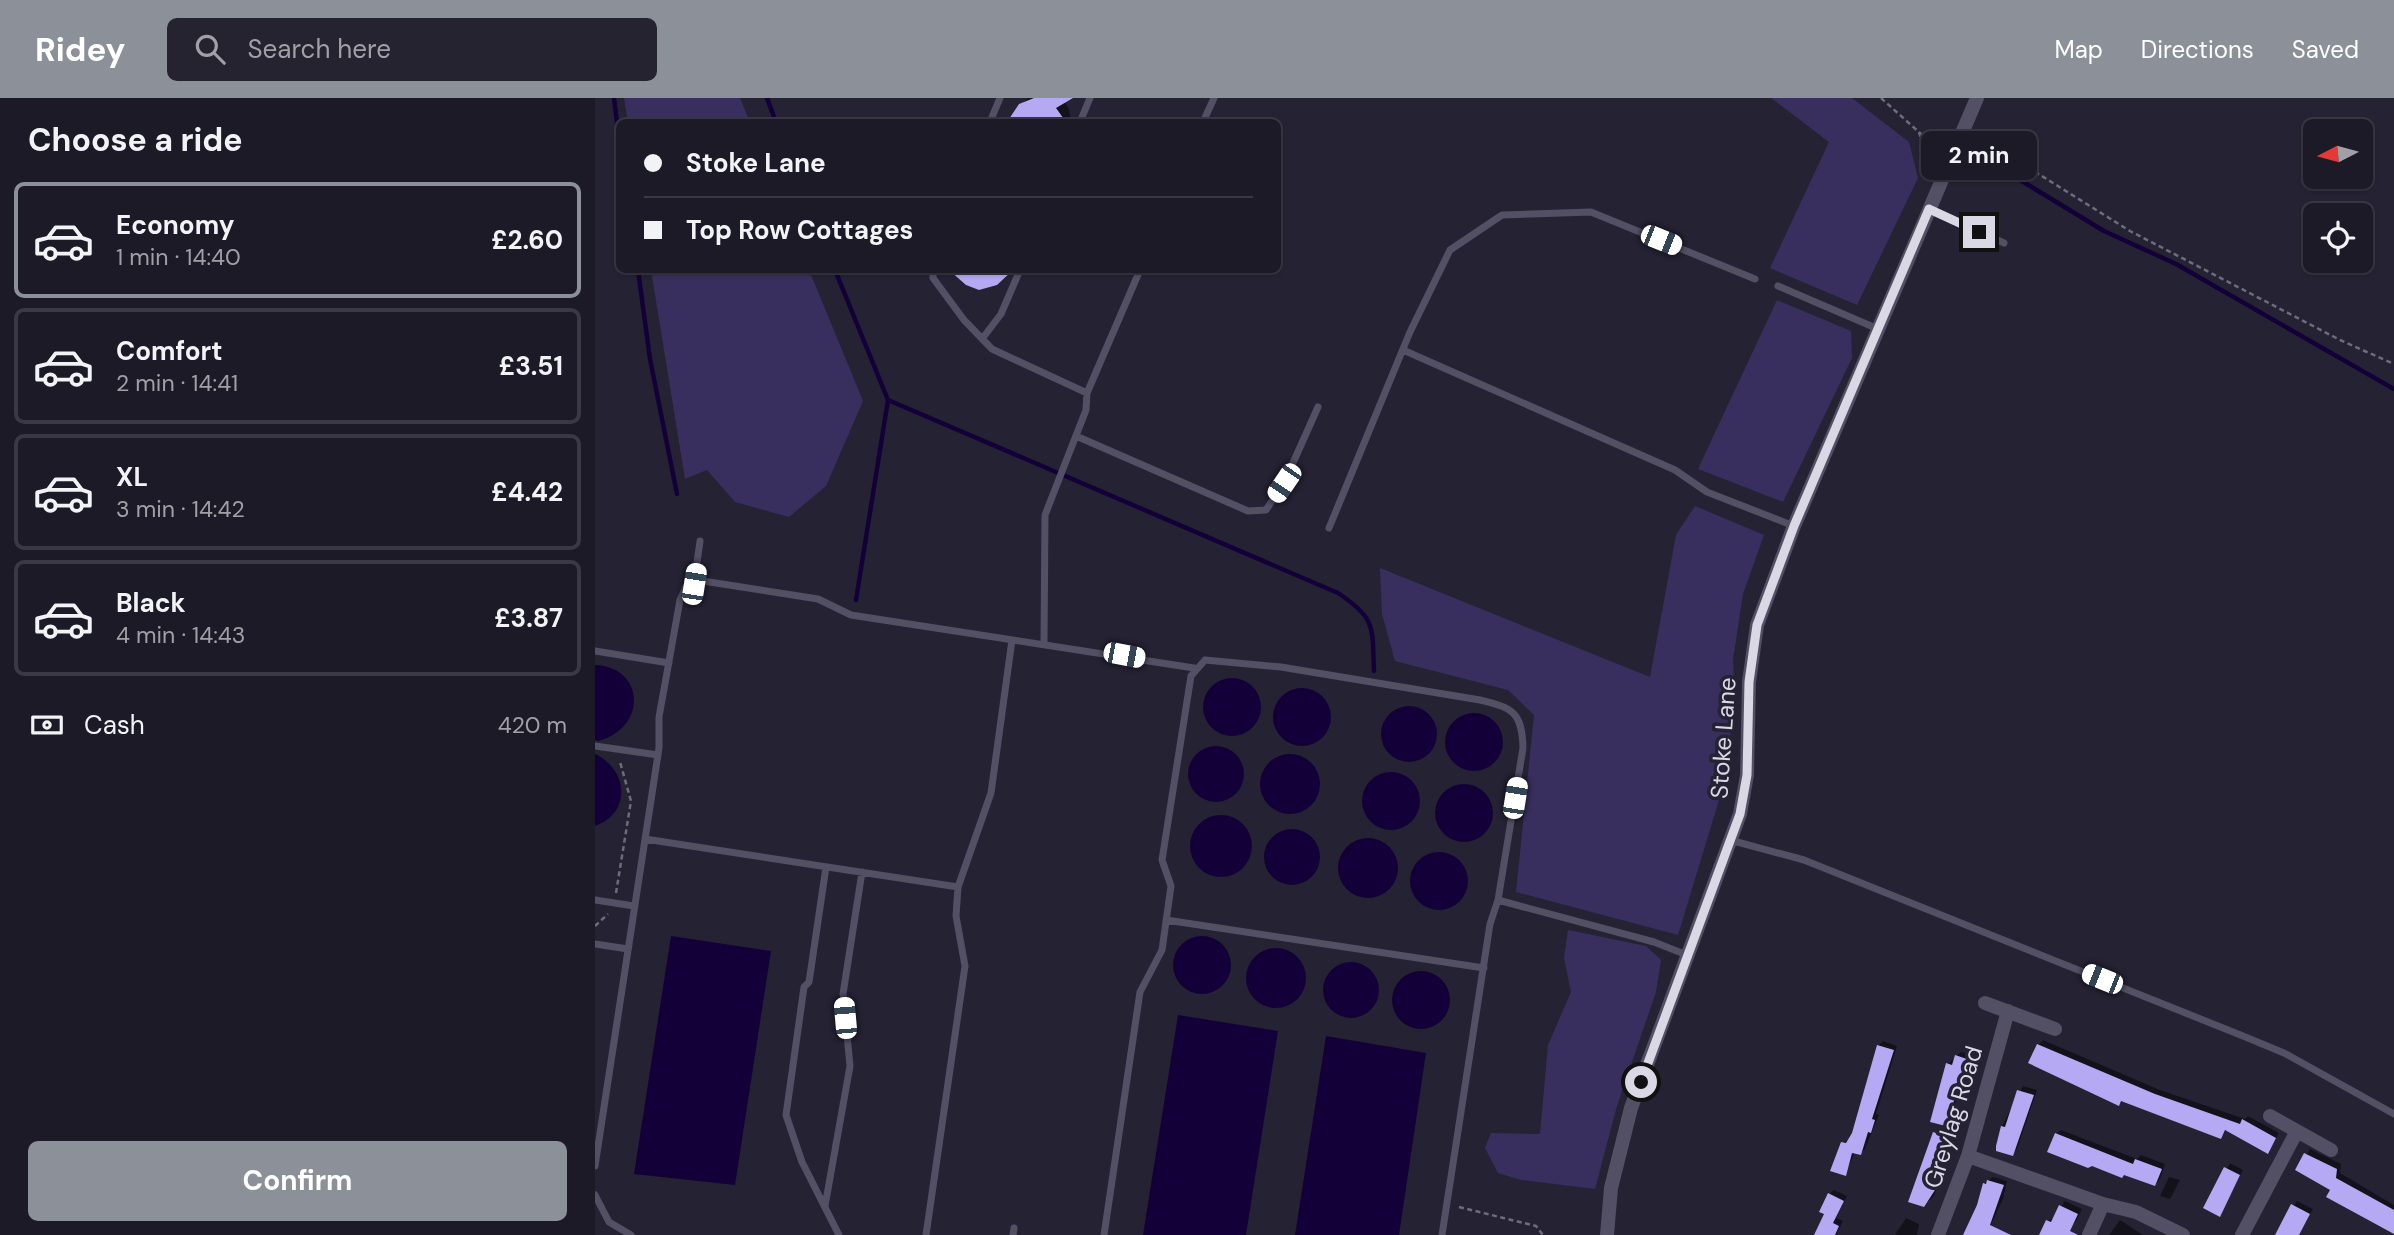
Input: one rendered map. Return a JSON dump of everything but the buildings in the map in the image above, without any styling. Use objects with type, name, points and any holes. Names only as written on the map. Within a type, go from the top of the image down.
[{"type":"street","name":"Stoke Lane","points":[[1607,1235],[1611,1188],[1621,1143],[1740,814],[1747,775],[1751,649],[1757,625],[1794,526],[1977,98]]},
{"type":"street","points":[[1985,1003],[2055,1029]]},
{"type":"street","name":"Greylag Road","points":[[1938,1235],[1968,1156],[2008,1011]]},
{"type":"street","points":[[2270,1116],[2330,1150]]},
{"type":"street","points":[[2242,1235],[2297,1131]]},
{"type":"street","points":[[1968,1156],[2103,1204],[2136,1212],[2183,1235]]},
{"type":"street","points":[[2089,1235],[2103,1204]]},
{"type":"lane","points":[[991,119],[1000,98]]},
{"type":"lane","points":[[1081,119],[1090,98]]},
{"type":"lane","points":[[1204,119],[1214,98]]},
{"type":"lane","points":[[1929,209],[2004,243]]},
{"type":"lane","points":[[1329,528],[1403,350],[1450,250],[1502,215],[1591,212],[1755,279]]},
{"type":"lane","points":[[933,273],[933,278],[964,320],[992,349],[1087,393]]},
{"type":"lane","points":[[982,339],[1001,314],[1019,273]]},
{"type":"lane","points":[[1044,644],[1045,515],[1086,410],[1087,393],[1139,273]]},
{"type":"lane","points":[[1778,286],[1878,329]]},
{"type":"lane","points":[[1403,350],[1675,470],[1707,492],[1794,526]]},
{"type":"lane","points":[[1076,436],[1248,510],[1266,510],[1284,483],[1318,407]]},
{"type":"lane","points":[[694,584],[700,541]]},
{"type":"lane","points":[[595,1166],[658,755],[659,717],[680,600],[686,587],[703,581],[818,599],[851,615],[1194,668]]},
{"type":"lane","points":[[926,1235],[965,966],[956,916],[958,887],[991,793],[1012,640]]},
{"type":"lane","points":[[595,651],[669,663]]},
{"type":"lane","points":[[1104,1235],[1140,992],[1162,950],[1171,886],[1162,860],[1191,676],[1194,668],[1205,660],[1281,667],[1506,706],[1520,722],[1523,748],[1484,968],[1442,1235]]},
{"type":"lane","points":[[595,746],[658,755]]},
{"type":"lane","points":[[645,839],[958,887]]},
{"type":"lane","points":[[1730,841],[1804,860],[2253,1040],[2284,1053],[2394,1114]]},
{"type":"lane","points":[[826,867],[809,982],[804,987],[786,1115],[802,1162],[839,1235]]},
{"type":"lane","points":[[825,1207],[850,1066],[843,994],[862,872]]},
{"type":"lane","points":[[595,900],[634,906]]},
{"type":"lane","points":[[1498,900],[1654,942],[1687,955]]},
{"type":"lane","points":[[1166,920],[1484,968]]},
{"type":"lane","points":[[595,944],[628,949]]},
{"type":"lane","points":[[595,1195],[609,1222],[631,1235]]},
{"type":"path","points":[[1881,98],[1950,160]]},
{"type":"path","points":[[1965,124],[2000,150],[2130,231],[2340,341],[2394,364]]},
{"type":"path","points":[[1919,132],[1924,150],[1922,161],[1944,175]]},
{"type":"path","points":[[595,926],[612,911],[631,802],[616,749]]},
{"type":"path","points":[[1447,1204],[1536,1226],[1543,1235]]},
{"type":"shaded area","points":[[624,98],[740,98],[749,119],[628,119]]},
{"type":"shaded area","points":[[1771,98],[1852,98],[1909,142],[1918,178],[1857,305],[1770,268],[1829,142]]},
{"type":"shaded area","points":[[651,273],[810,273],[863,401],[826,486],[789,517],[735,502],[707,470],[685,479]]},
{"type":"shaded area","points":[[1777,300],[1851,331],[1852,358],[1783,502],[1698,469]]},
{"type":"shaded area","points":[[1695,506],[1764,535],[1743,594],[1733,660],[1735,707],[1719,800],[1678,935],[1516,892],[1534,715],[1508,690],[1395,661],[1382,614],[1380,568],[1650,677],[1676,535]]},
{"type":"shaded area","points":[[595,665],[612,668],[624,676],[634,699],[632,712],[625,724],[614,734],[598,741],[595,740]]},
{"type":"shaded area","points":[[1232,678],[1243,680],[1256,691],[1261,707],[1259,718],[1248,731],[1232,736],[1221,734],[1208,723],[1203,707],[1205,696],[1216,683]]},
{"type":"shaded area","points":[[1302,688],[1313,690],[1326,701],[1331,717],[1329,728],[1318,741],[1302,746],[1291,744],[1278,733],[1273,717],[1275,706],[1286,693]]},
{"type":"shaded area","points":[[1404,706],[1414,706],[1429,714],[1435,723],[1435,745],[1429,754],[1414,762],[1404,762],[1386,750],[1381,739],[1381,729],[1393,711]]},
{"type":"shaded area","points":[[1474,713],[1485,715],[1498,726],[1503,742],[1501,753],[1490,766],[1474,771],[1463,769],[1450,758],[1445,742],[1447,731],[1458,718]]},
{"type":"shaded area","points":[[1211,746],[1221,746],[1236,754],[1242,763],[1242,785],[1236,794],[1221,802],[1211,802],[1193,790],[1188,779],[1188,769],[1200,751]]},
{"type":"shaded area","points":[[595,754],[614,770],[621,791],[615,811],[607,820],[595,826]]},
{"type":"shaded area","points":[[1290,754],[1311,763],[1320,784],[1311,805],[1290,814],[1269,805],[1260,784],[1269,763]]},
{"type":"shaded area","points":[[1391,772],[1402,774],[1415,785],[1420,801],[1418,812],[1407,825],[1391,830],[1380,828],[1367,817],[1362,801],[1364,790],[1375,777]]},
{"type":"shaded area","points":[[1464,784],[1480,789],[1488,797],[1493,813],[1488,829],[1480,837],[1464,842],[1448,837],[1440,829],[1435,813],[1440,797],[1448,789]]},
{"type":"shaded area","points":[[1221,815],[1243,824],[1252,846],[1243,868],[1221,877],[1199,868],[1190,846],[1199,824]]},
{"type":"shaded area","points":[[1292,829],[1303,831],[1312,837],[1318,846],[1318,868],[1312,877],[1303,883],[1292,885],[1281,883],[1272,877],[1266,868],[1264,857],[1266,846],[1272,837],[1281,831]]},
{"type":"shaded area","points":[[1368,838],[1385,843],[1393,851],[1398,868],[1393,885],[1385,893],[1368,898],[1351,893],[1343,885],[1338,868],[1343,851],[1351,843]]},
{"type":"shaded area","points":[[1433,852],[1445,852],[1460,860],[1468,875],[1468,887],[1460,902],[1445,910],[1433,910],[1418,902],[1410,887],[1410,875],[1418,860]]},
{"type":"shaded area","points":[[1568,930],[1646,946],[1661,960],[1656,992],[1617,1106],[1595,1189],[1521,1180],[1498,1173],[1485,1148],[1491,1133],[1540,1134],[1548,1045],[1571,992],[1564,958]]},
{"type":"shaded area","points":[[671,936],[771,951],[735,1185],[634,1174]]},
{"type":"shaded area","points":[[1202,936],[1218,941],[1226,949],[1231,965],[1226,981],[1218,989],[1202,994],[1186,989],[1178,981],[1173,965],[1178,949],[1186,941]]},
{"type":"shaded area","points":[[1276,948],[1297,957],[1306,978],[1297,999],[1276,1008],[1255,999],[1246,978],[1255,957]]},
{"type":"shaded area","points":[[1351,962],[1362,964],[1371,970],[1377,979],[1377,1001],[1371,1010],[1362,1016],[1351,1018],[1340,1016],[1331,1010],[1325,1001],[1323,990],[1325,979],[1331,970],[1340,964]]},
{"type":"shaded area","points":[[1421,971],[1432,973],[1445,984],[1450,1000],[1448,1011],[1437,1024],[1421,1029],[1410,1027],[1397,1016],[1392,1000],[1394,989],[1405,976]]},
{"type":"shaded area","points":[[1178,1015],[1278,1031],[1246,1235],[1143,1235]]},
{"type":"shaded area","points":[[1326,1036],[1426,1053],[1399,1235],[1295,1235]]},
{"type":"waterway","points":[[614,98],[616,119]]},
{"type":"waterway","points":[[767,98],[775,119]]},
{"type":"waterway","points":[[1974,152],[2104,231],[2176,264],[2394,389]]},
{"type":"waterway","points":[[638,273],[650,359],[677,494]]},
{"type":"waterway","points":[[836,273],[888,400],[856,600]]},
{"type":"waterway","points":[[888,400],[1338,593],[1360,610],[1370,625],[1374,671]]},
{"type":"route","points":[[1641,1082],[1740,814],[1747,775],[1751,649],[1757,625],[1794,526],[1929,209],[1979,232]]}]
